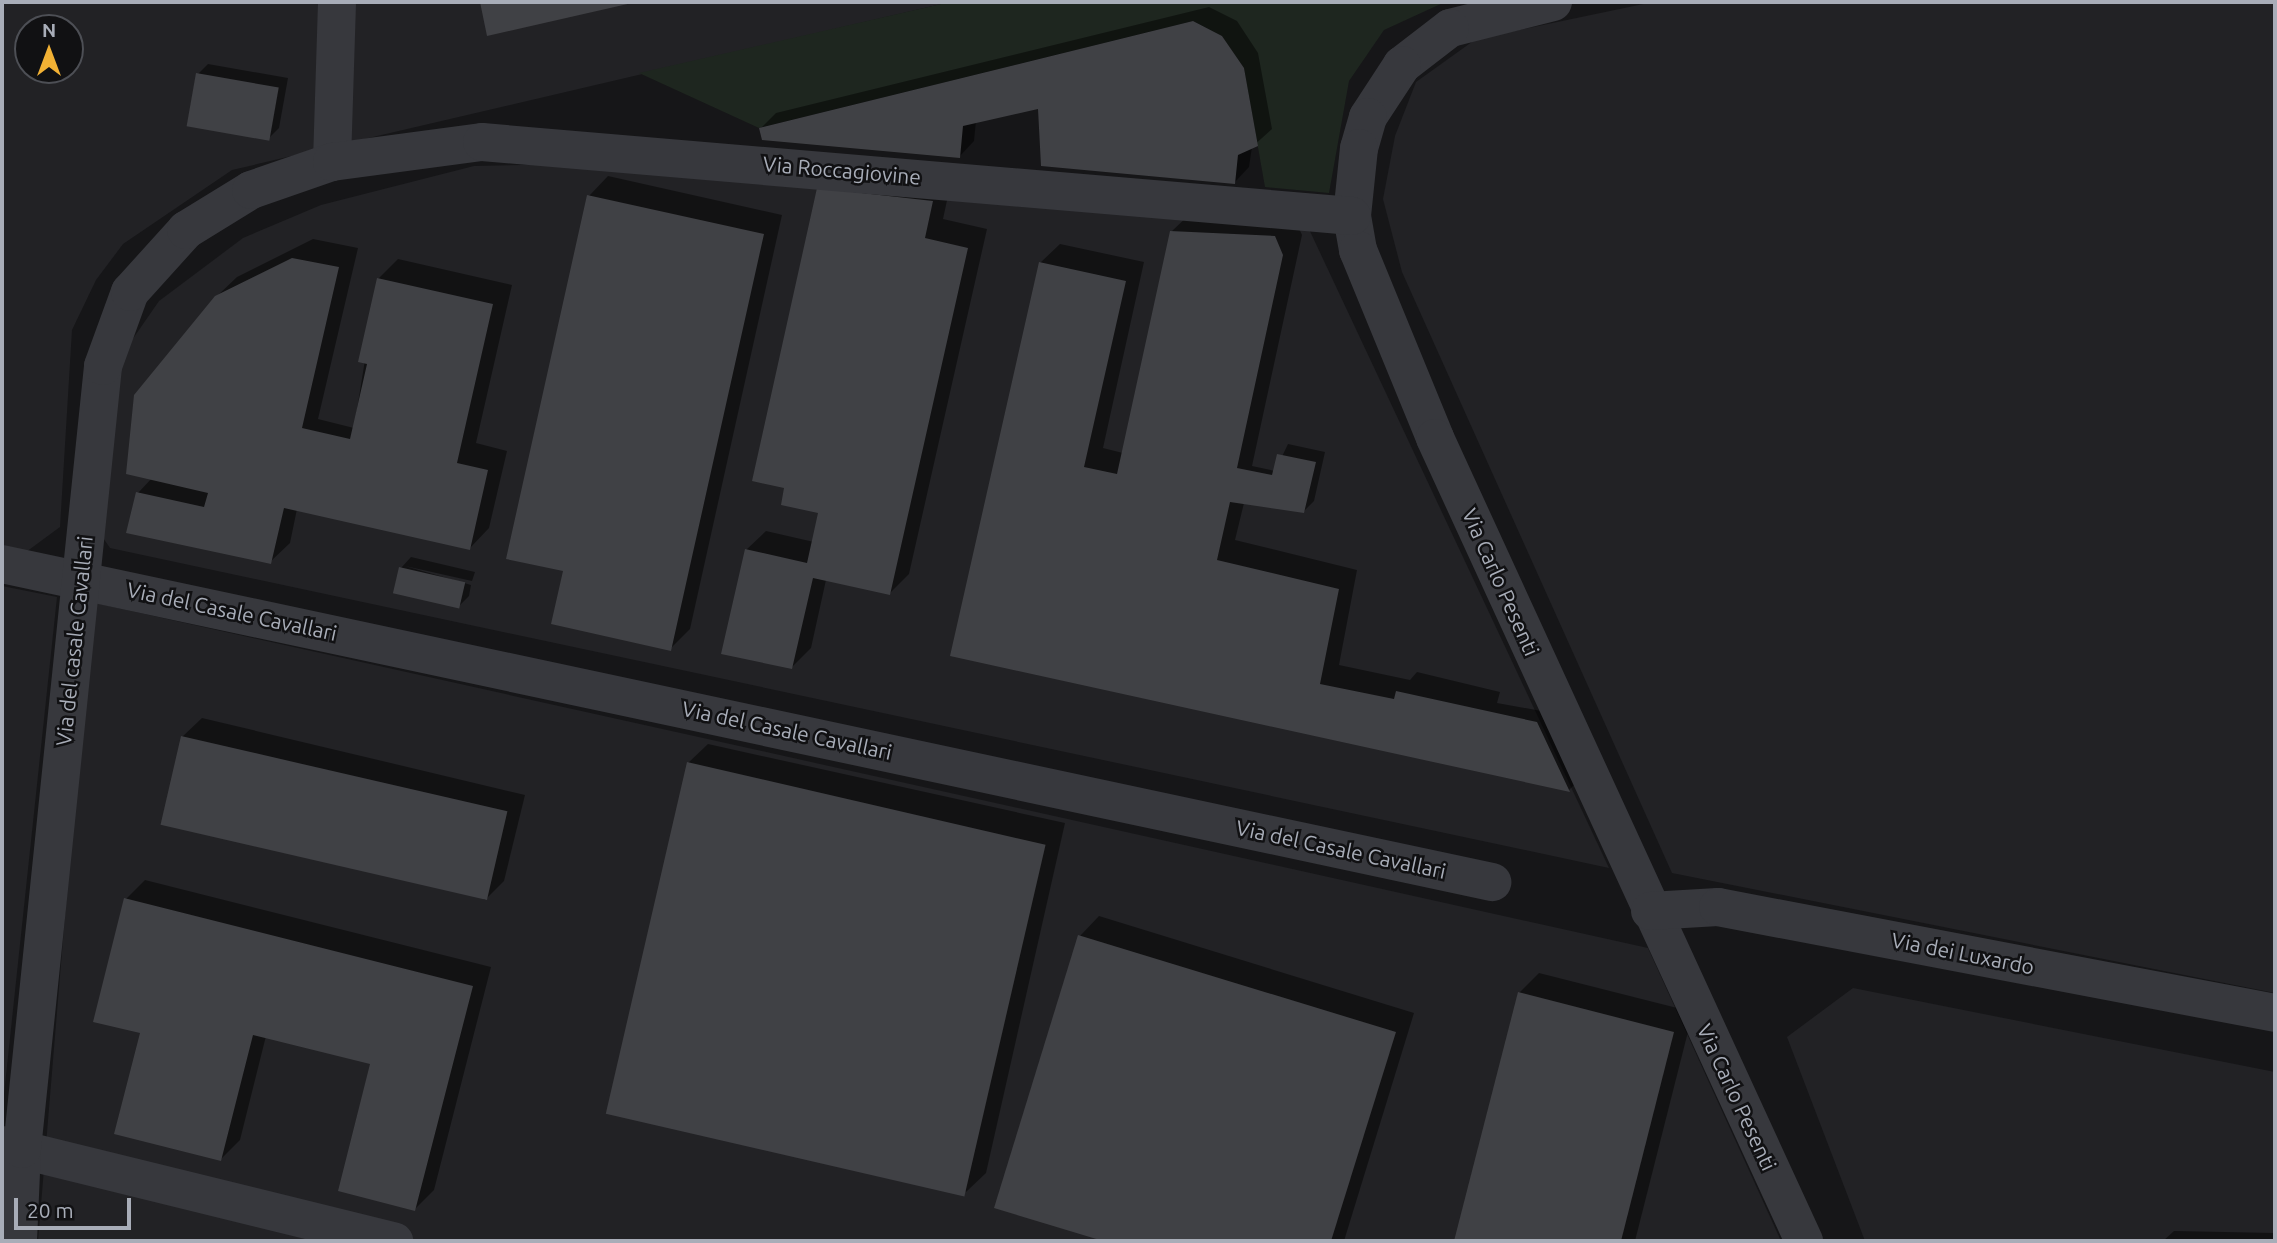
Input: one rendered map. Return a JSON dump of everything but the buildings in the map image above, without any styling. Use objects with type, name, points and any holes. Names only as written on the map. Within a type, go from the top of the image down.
[{"type":"street","points":[[332,162],[337,2]]},
{"type":"street","name":"Via Carlo Pesenti","points":[[1553,2],[1450,28],[1402,65],[1365,128],[1352,216],[1358,250],[1436,438],[1650,911],[1804,1241]]},
{"type":"street","name":"Via Roccagiovine","points":[[332,162],[433,145],[536,142],[1352,216]]},
{"type":"street","name":"Via del casale Cavallari","points":[[18,1241],[12,1147],[81,578],[103,366],[130,292],[166,247],[226,203],[332,162]]},
{"type":"street","name":"Via del Casale Cavallari","points":[[2,564],[81,578],[1492,882]]},
{"type":"street","name":"Via dei Luxardo","points":[[1650,911],[1718,907],[2275,1013]]},
{"type":"street","points":[[12,1147],[394,1241]]},
{"type":"shaded area","points":[[2,2],[950,2],[232,170],[123,244],[96,280],[72,330],[60,527],[26,552],[2,548]]},
{"type":"shaded area","points":[[950,2],[1445,2],[1384,30],[1349,81],[1329,193],[1265,187],[1244,68],[1222,36],[1193,21],[759,128],[639,73]]},
{"type":"shaded area","points":[[1653,2],[2275,2],[2275,993],[1672,873],[1402,272],[1383,199],[1395,136],[1416,82],[1476,39]]},
{"type":"shaded area","points":[[575,164],[1308,227],[1609,868],[110,548],[97,529],[123,353],[159,301],[243,238],[321,205],[474,166]]},
{"type":"shaded area","points":[[2,586],[57,597],[2,1113]]},
{"type":"shaded area","points":[[91,602],[1648,948],[1781,1241],[38,1241]]},
{"type":"shaded area","points":[[1853,988],[2275,1072],[2275,1241],[1865,1241],[1787,1037]]}]
